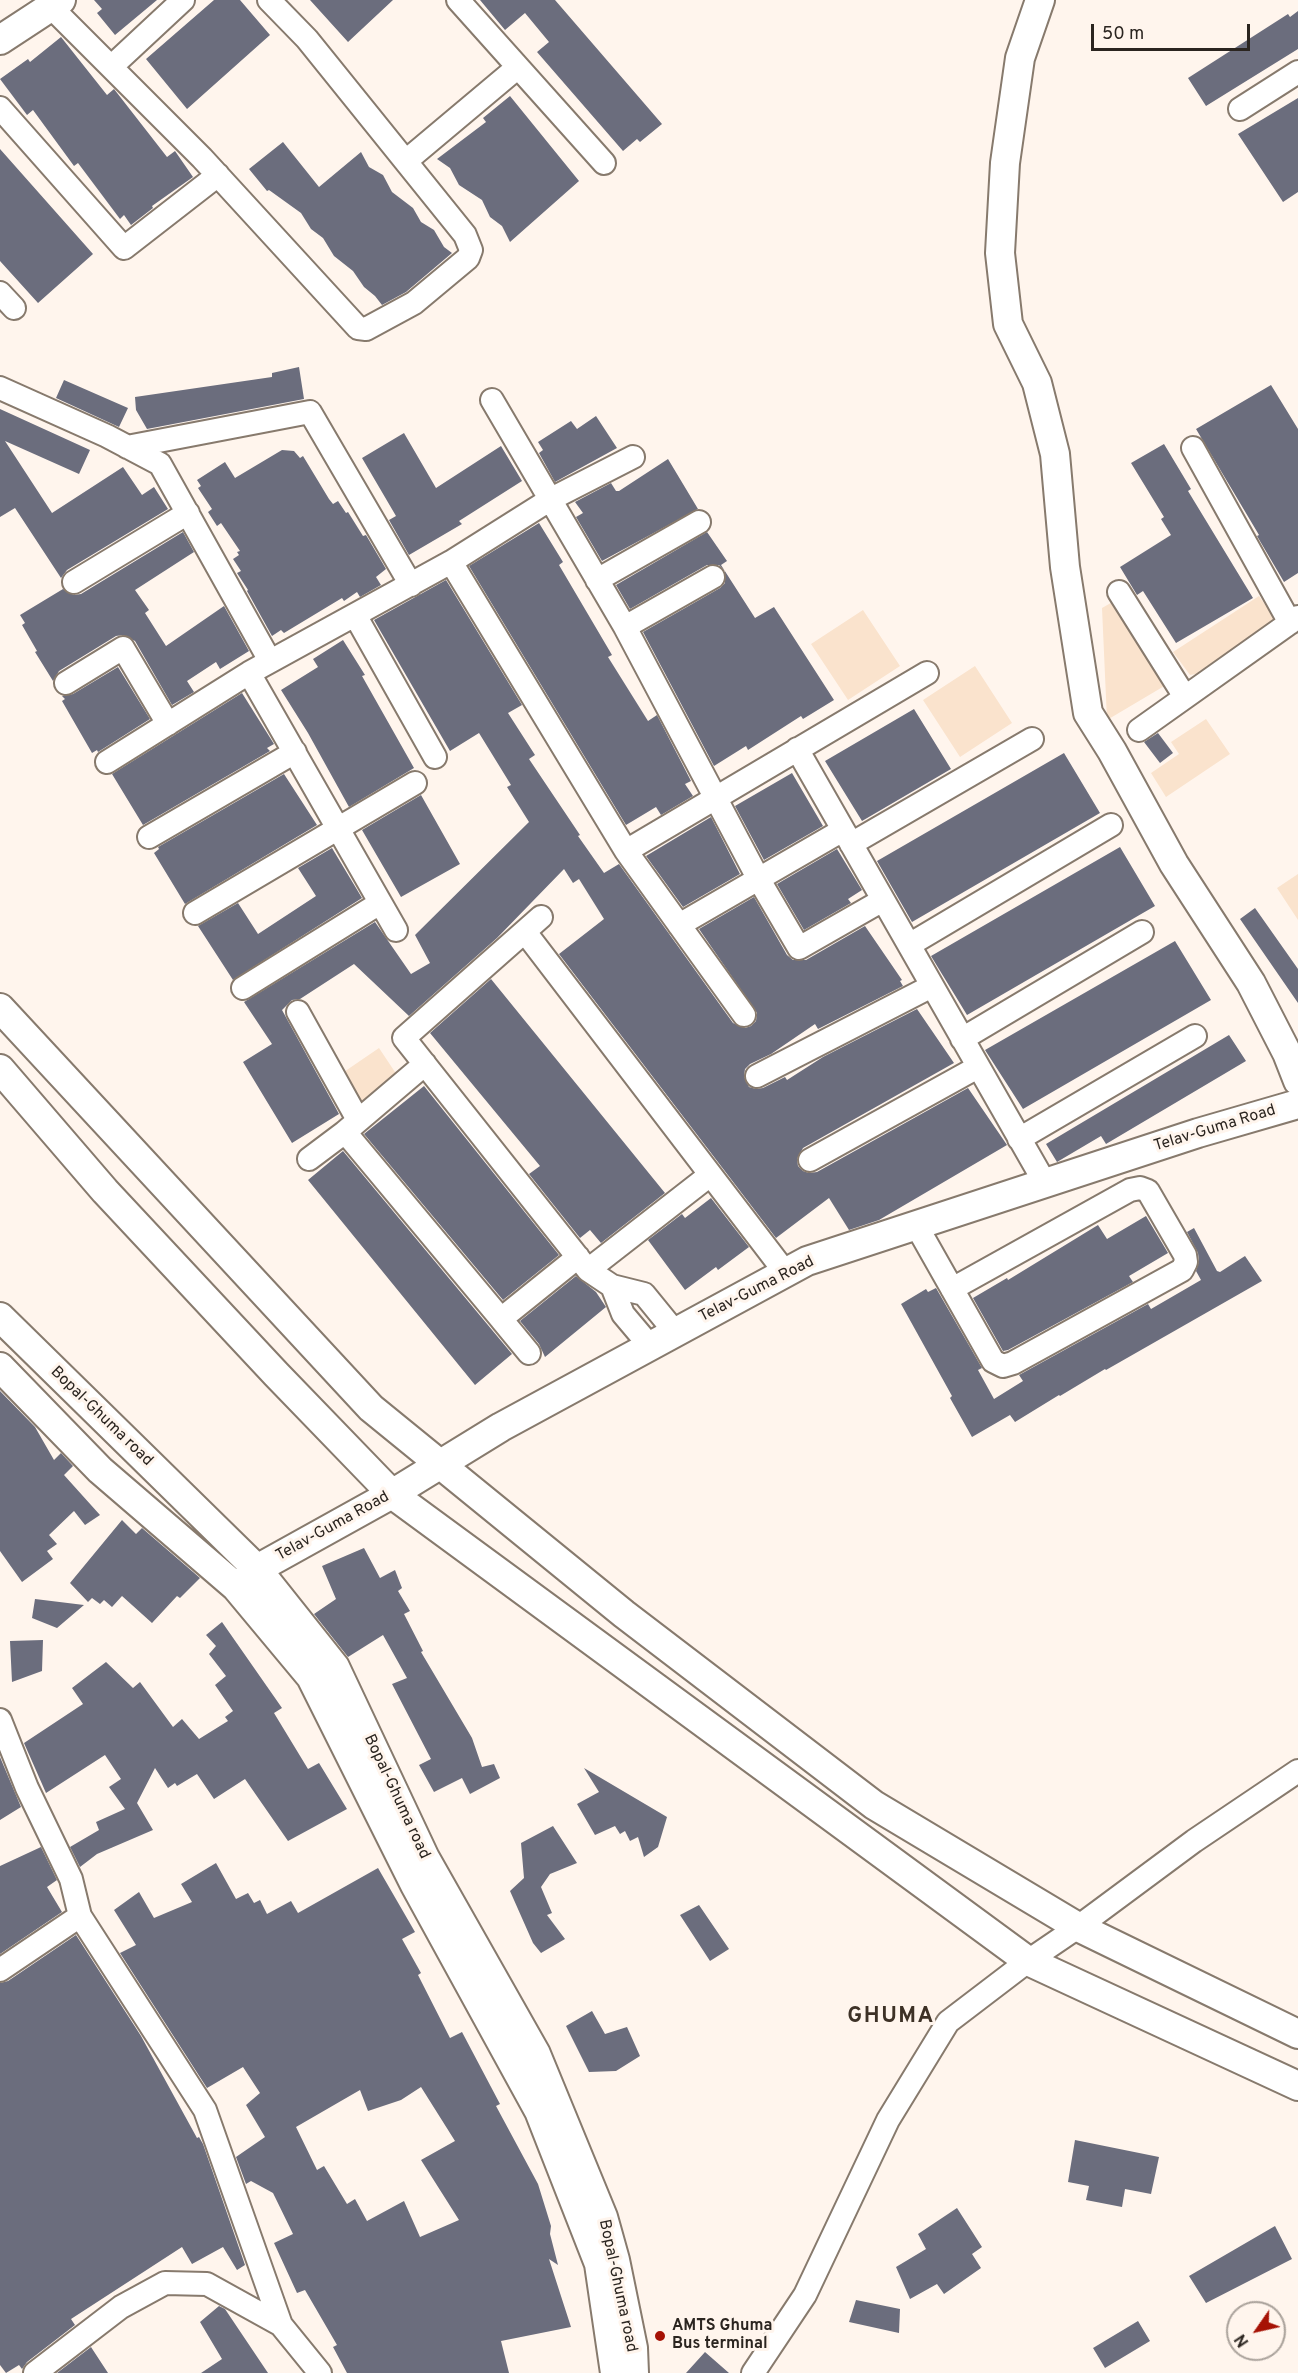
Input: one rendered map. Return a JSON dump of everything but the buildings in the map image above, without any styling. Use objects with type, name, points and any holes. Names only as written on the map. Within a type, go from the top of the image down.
[{"type":"street","points":[[111,67],[183,0]]},
{"type":"street","points":[[0,40],[56,3],[111,67],[218,175],[358,328],[366,329],[414,303],[468,258],[471,250],[465,235],[406,161],[307,39],[269,0]]},
{"type":"street","points":[[458,0],[604,163]]},
{"type":"street","points":[[1040,0],[1020,58],[1005,163],[1000,253],[1008,324],[1037,383],[1055,454],[1065,567],[1088,713],[1112,751],[1174,864],[1251,983],[1287,1053],[1298,1081]]},
{"type":"street","points":[[406,161],[518,67]]},
{"type":"street","points":[[1240,109],[1298,72]]},
{"type":"street","points":[[0,108],[124,248],[218,175]]},
{"type":"street","points":[[0,387],[160,464],[270,661]]},
{"type":"street","points":[[492,399],[625,627],[758,878],[799,948],[883,900]]},
{"type":"street","points":[[127,447],[310,412],[411,585]]},
{"type":"street","points":[[1138,730],[1294,620],[1193,448]]},
{"type":"street","points":[[107,762],[249,672],[411,585],[551,499],[633,457]]},
{"type":"street","points":[[74,582],[188,513]]},
{"type":"street","points":[[597,580],[699,522]]},
{"type":"street","points":[[451,562],[626,851],[744,1016]]},
{"type":"street","points":[[625,627],[713,577]]},
{"type":"street","points":[[1119,592],[1185,697]]},
{"type":"street","points":[[355,615],[435,757]]},
{"type":"street","points":[[66,683],[123,648],[168,724]]},
{"type":"street","points":[[249,672],[396,930]]},
{"type":"street","points":[[626,851],[927,673]]},
{"type":"street","points":[[679,925],[758,878],[847,837],[1032,739]]},
{"type":"street","points":[[797,749],[1045,1183]]},
{"type":"street","points":[[149,837],[295,752]]},
{"type":"street","points":[[195,913],[415,783]]},
{"type":"street","points":[[909,945],[1111,825]]},
{"type":"street","points":[[243,988],[381,903]]},
{"type":"street","points":[[675,1332],[644,1294],[612,1286],[583,1263],[404,1038],[533,925],[710,1175],[785,1272]]},
{"type":"street","points":[[962,1039],[1142,932]]},
{"type":"street","points":[[757,1077],[932,986]]},
{"type":"street","points":[[0,1008],[371,1408],[624,1614],[874,1805],[1078,1927],[1298,2034]]},
{"type":"street","points":[[298,1012],[352,1126],[529,1353]]},
{"type":"street","points":[[1019,1139],[1195,1036]]},
{"type":"street","points":[[309,1159],[425,1064]]},
{"type":"street","points":[[810,1160],[978,1066]]},
{"type":"street","points":[[0,1068],[105,1191],[392,1494],[1028,1961],[1298,2086]]},
{"type":"street","name":"Telav-Guma Road","points":[[236,1587],[258,1569],[392,1494],[501,1427],[807,1261],[1198,1133],[1298,1104]]},
{"type":"street","points":[[501,1318],[710,1175]]},
{"type":"street","points":[[916,1225],[952,1289],[993,1361],[1003,1366],[1014,1363],[1182,1270],[1186,1262],[1185,1255],[1148,1191],[1140,1188],[1130,1190],[952,1289]]},
{"type":"street","points":[[612,1286],[623,1314],[650,1346]]},
{"type":"street","name":"Bopal-Ghuma road","points":[[0,1317],[258,1569],[334,1667],[425,1858],[536,2054],[603,2217],[607,2262],[633,2348],[634,2373]]},
{"type":"street","points":[[0,1367],[100,1470],[236,1587],[311,1677],[415,1885],[539,2111],[607,2262],[615,2373]]},
{"type":"street","points":[[0,1720],[27,1788],[71,1879],[80,1916],[205,2110],[281,2325],[320,2373]]},
{"type":"street","points":[[753,2373],[805,2295],[888,2120],[948,2022],[1194,1841],[1298,1771]]},
{"type":"street","points":[[0,1970],[80,1916]]},
{"type":"street","points":[[35,2373],[121,2307],[165,2283],[207,2284],[281,2325]]},
{"type":"shaded area","points":[[1259,596],[1275,619],[1196,674],[1190,675],[1173,652]]},
{"type":"shaded area","points":[[1116,600],[1166,685],[1107,720],[1102,608]]},
{"type":"shaded area","points":[[863,610],[900,666],[848,700],[811,644]]},
{"type":"shaded area","points":[[975,666],[1012,723],[960,757],[923,700]]},
{"type":"shaded area","points":[[1206,719],[1230,754],[1166,797],[1151,773],[1179,754],[1171,742]]},
{"type":"shaded area","points":[[1298,874],[1298,920],[1277,888]]},
{"type":"shaded area","points":[[379,1048],[399,1078],[359,1106],[338,1076]]},
{"type":"place","name":"AMTS Ghuma Bus terminal","points":[[660,2336]]},
{"type":"district","name":"GHUMA","points":[[891,2018]]}]
